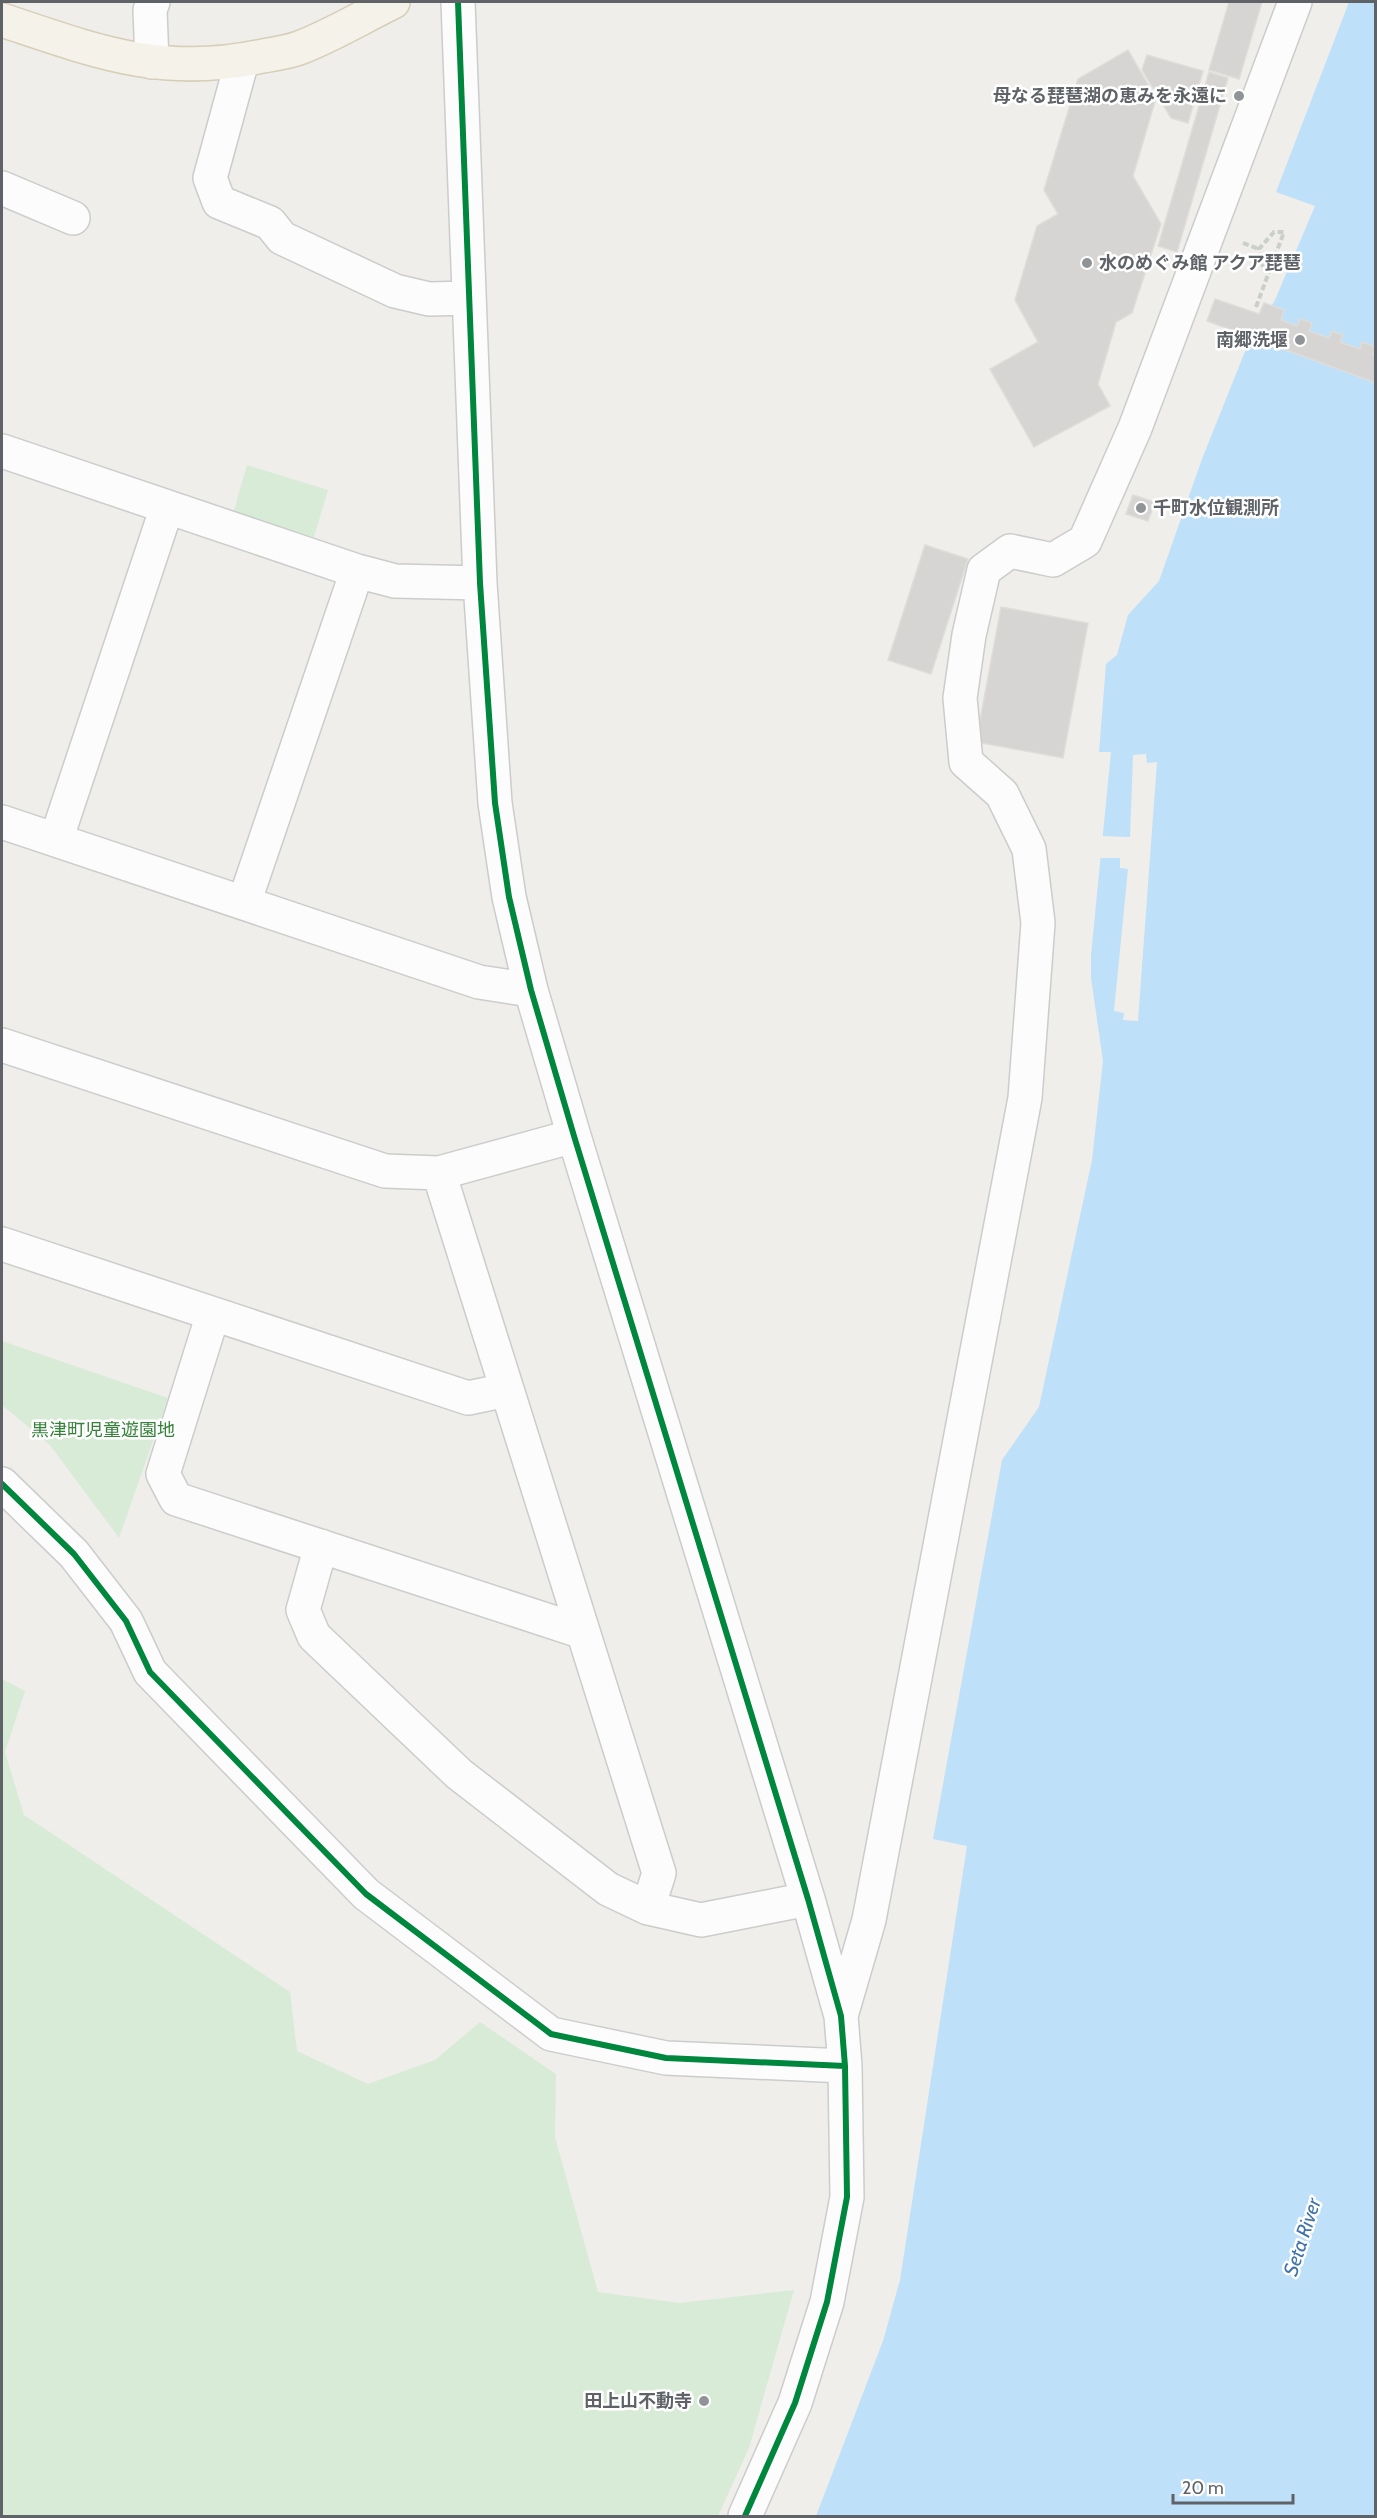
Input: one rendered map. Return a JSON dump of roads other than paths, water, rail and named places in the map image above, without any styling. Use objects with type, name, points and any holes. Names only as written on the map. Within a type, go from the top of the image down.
[{"type":"main road","points":[[2,20],[101,52],[152,62],[184,65],[242,61],[298,49],[393,2]]},
{"type":"street","points":[[152,62],[150,10],[153,2]]},
{"type":"street","points":[[458,2],[480,583],[495,802],[509,897],[531,990],[574,1136],[808,1899],[841,2016],[845,2066],[847,2197],[827,2302],[795,2403],[745,2517]]},
{"type":"street","points":[[841,2016],[869,1920],[1025,1098],[1037,912],[1029,849],[1002,794],[966,762],[960,698],[969,635],[984,570],[1010,552],[1053,560],[1085,541],[1135,428],[1295,2]]},
{"type":"street","points":[[242,61],[210,178],[219,202],[270,223],[282,238],[395,291],[429,299],[470,298]]},
{"type":"street","points":[[2,188],[73,218]]},
{"type":"street","points":[[2,451],[357,571],[395,581],[480,583]]},
{"type":"street","points":[[56,840],[167,507]]},
{"type":"street","points":[[244,903],[357,571]]},
{"type":"street","points":[[2,822],[479,982],[531,990]]},
{"type":"street","points":[[2,1045],[385,1171],[439,1173],[574,1136]]},
{"type":"street","points":[[439,1173],[658,1873],[648,1908]]},
{"type":"street","points":[[2,1244],[468,1398],[507,1390]]},
{"type":"street","points":[[213,1314],[163,1474],[176,1499],[583,1632]]},
{"type":"street","points":[[2,1484],[74,1554],[126,1620],[150,1672],[366,1894],[551,2034],[666,2058],[845,2066]]},
{"type":"street","points":[[321,1546],[303,1610],[314,1636],[459,1774],[609,1889],[648,1908],[701,1920],[808,1899]]},
{"type":"water","name":"Seta River","points":[[1349,2],[1375,2],[1375,2516],[816,2516],[883,2341],[900,2280],[967,1846],[933,1839],[1002,1460],[1039,1407],[1092,1160],[1103,1061],[1091,978],[1091,955],[1111,752],[1099,752],[1106,664],[1117,655],[1128,615],[1159,581],[1202,459],[1248,344],[1275,300],[1315,206],[1276,192]]},
{"type":"place","name":"母なる琵琶湖の恵みを永遠に","points":[[1239,96]]},
{"type":"place","name":"水のめぐみ館 アクア琵琶","points":[[1087,263]]},
{"type":"place","name":"南郷洗堰","points":[[1300,340]]},
{"type":"place","name":"千町水位観測所","points":[[1141,508]]},
{"type":"place","name":"田上山不動寺","points":[[704,2401]]},
{"type":"park label","name":"黒津町児童遊園地","points":[[103,1430]]}]
